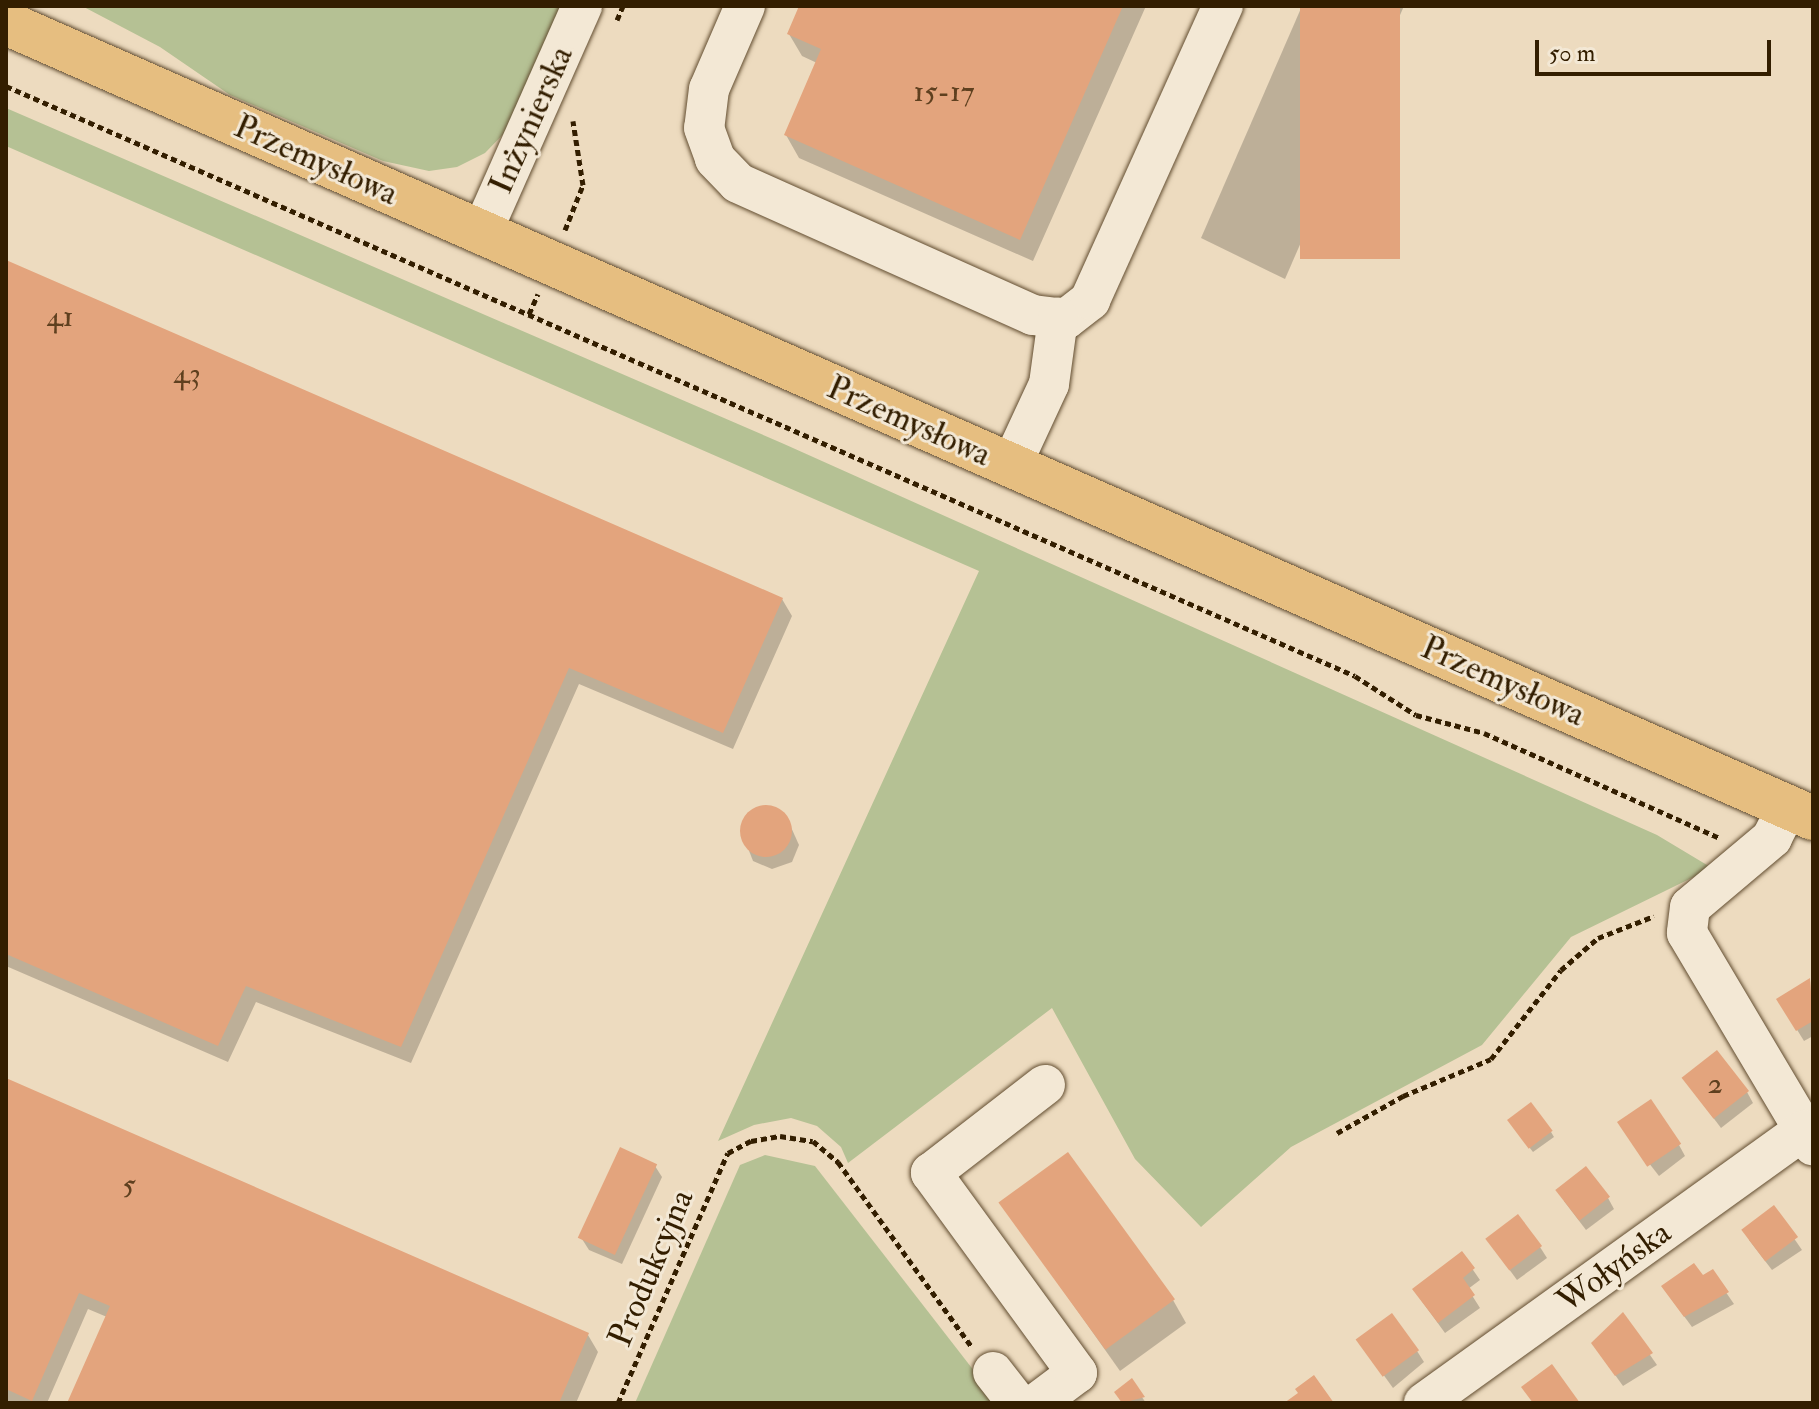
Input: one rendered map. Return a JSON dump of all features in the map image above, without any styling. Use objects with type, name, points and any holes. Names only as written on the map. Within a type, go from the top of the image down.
[{"type":"main road","name":"Przemysłowa","points":[[6,23],[1800,812]]},
{"type":"street","name":"Inżynierska","points":[[481,234],[582,6]]},
{"type":"street","points":[[745,6],[709,89],[704,128],[715,159],[738,183],[1033,315],[1066,319],[1090,300],[1223,6]]},
{"type":"street","points":[[1011,466],[1049,384],[1058,318]]},
{"type":"street","points":[[1800,812],[1690,907],[1687,933],[1808,1138]]},
{"type":"street","points":[[1037,1403],[1077,1373],[931,1173],[1045,1085]]},
{"type":"street","name":"Wołyńska","points":[[1424,1403],[1808,1138]]},
{"type":"path","points":[[610,35],[623,6]]},
{"type":"path","points":[[6,86],[1355,676],[1416,715],[1484,733],[1754,853]]},
{"type":"path","points":[[529,315],[583,185],[572,123],[578,108]]},
{"type":"path","points":[[1337,1133],[1403,1096],[1491,1059],[1561,970],[1598,938],[1690,907]]},
{"type":"path","name":"Produkcyjna","points":[[618,1403],[728,1153],[751,1141],[780,1136],[813,1141],[838,1162],[1005,1388]]},
{"type":"green space","points":[[82,6],[564,6],[515,122],[485,153],[457,167],[429,171],[383,161],[230,95],[160,47]]},
{"type":"green space","points":[[6,108],[784,444],[1657,835],[1712,868],[1571,937],[1482,1045],[1291,1147],[1201,1227],[1135,1159],[1052,1008],[848,1163],[841,1147],[817,1126],[791,1118],[754,1125],[718,1141],[979,571],[6,146]]},
{"type":"green space","points":[[765,1155],[815,1166],[999,1403],[635,1403],[740,1165]]},
{"type":"building","points":[[799,6],[1123,6],[1020,240],[784,135],[821,49],[787,34]]},
{"type":"building","points":[[1300,6],[1400,6],[1400,259],[1300,259]]},
{"type":"building","points":[[6,260],[783,598],[723,733],[569,668],[401,1047],[246,986],[218,1046],[6,954]]},
{"type":"building","points":[[766,805],[785,812],[792,831],[785,850],[766,857],[747,850],[740,831],[747,812]]},
{"type":"building","points":[[1810,978],[1813,1021],[1796,1031],[1776,999]]},
{"type":"building","points":[[1717,1050],[1749,1091],[1714,1119],[1682,1078]]},
{"type":"building","points":[[6,1078],[589,1333],[559,1403],[67,1403],[110,1306],[79,1293],[32,1401],[6,1389]]},
{"type":"building","points":[[1651,1099],[1681,1144],[1647,1167],[1617,1122]]},
{"type":"building","points":[[1531,1102],[1553,1131],[1529,1149],[1507,1120]]},
{"type":"building","points":[[620,1147],[657,1164],[615,1255],[578,1238]]},
{"type":"building","points":[[1068,1152],[1175,1299],[1105,1350],[998,1203]]},
{"type":"building","points":[[1586,1166],[1610,1197],[1579,1221],[1555,1190]]},
{"type":"building","points":[[1774,1205],[1798,1237],[1765,1262],[1741,1230]]},
{"type":"building","points":[[1518,1214],[1542,1246],[1509,1271],[1485,1239]]},
{"type":"building","points":[[1462,1251],[1475,1268],[1463,1278],[1475,1295],[1438,1323],[1412,1289]]},
{"type":"building","points":[[1694,1263],[1703,1275],[1713,1269],[1729,1292],[1684,1317],[1661,1286]]},
{"type":"building","points":[[1623,1312],[1653,1353],[1615,1376],[1591,1343]]},
{"type":"building","points":[[1392,1313],[1419,1350],[1383,1377],[1356,1339]]},
{"type":"building","points":[[1552,1364],[1580,1403],[1533,1403],[1521,1387]]},
{"type":"building","points":[[1314,1375],[1334,1403],[1284,1403],[1298,1393],[1295,1389]]},
{"type":"building","points":[[1132,1378],[1145,1397],[1122,1403],[1114,1392]]}]
